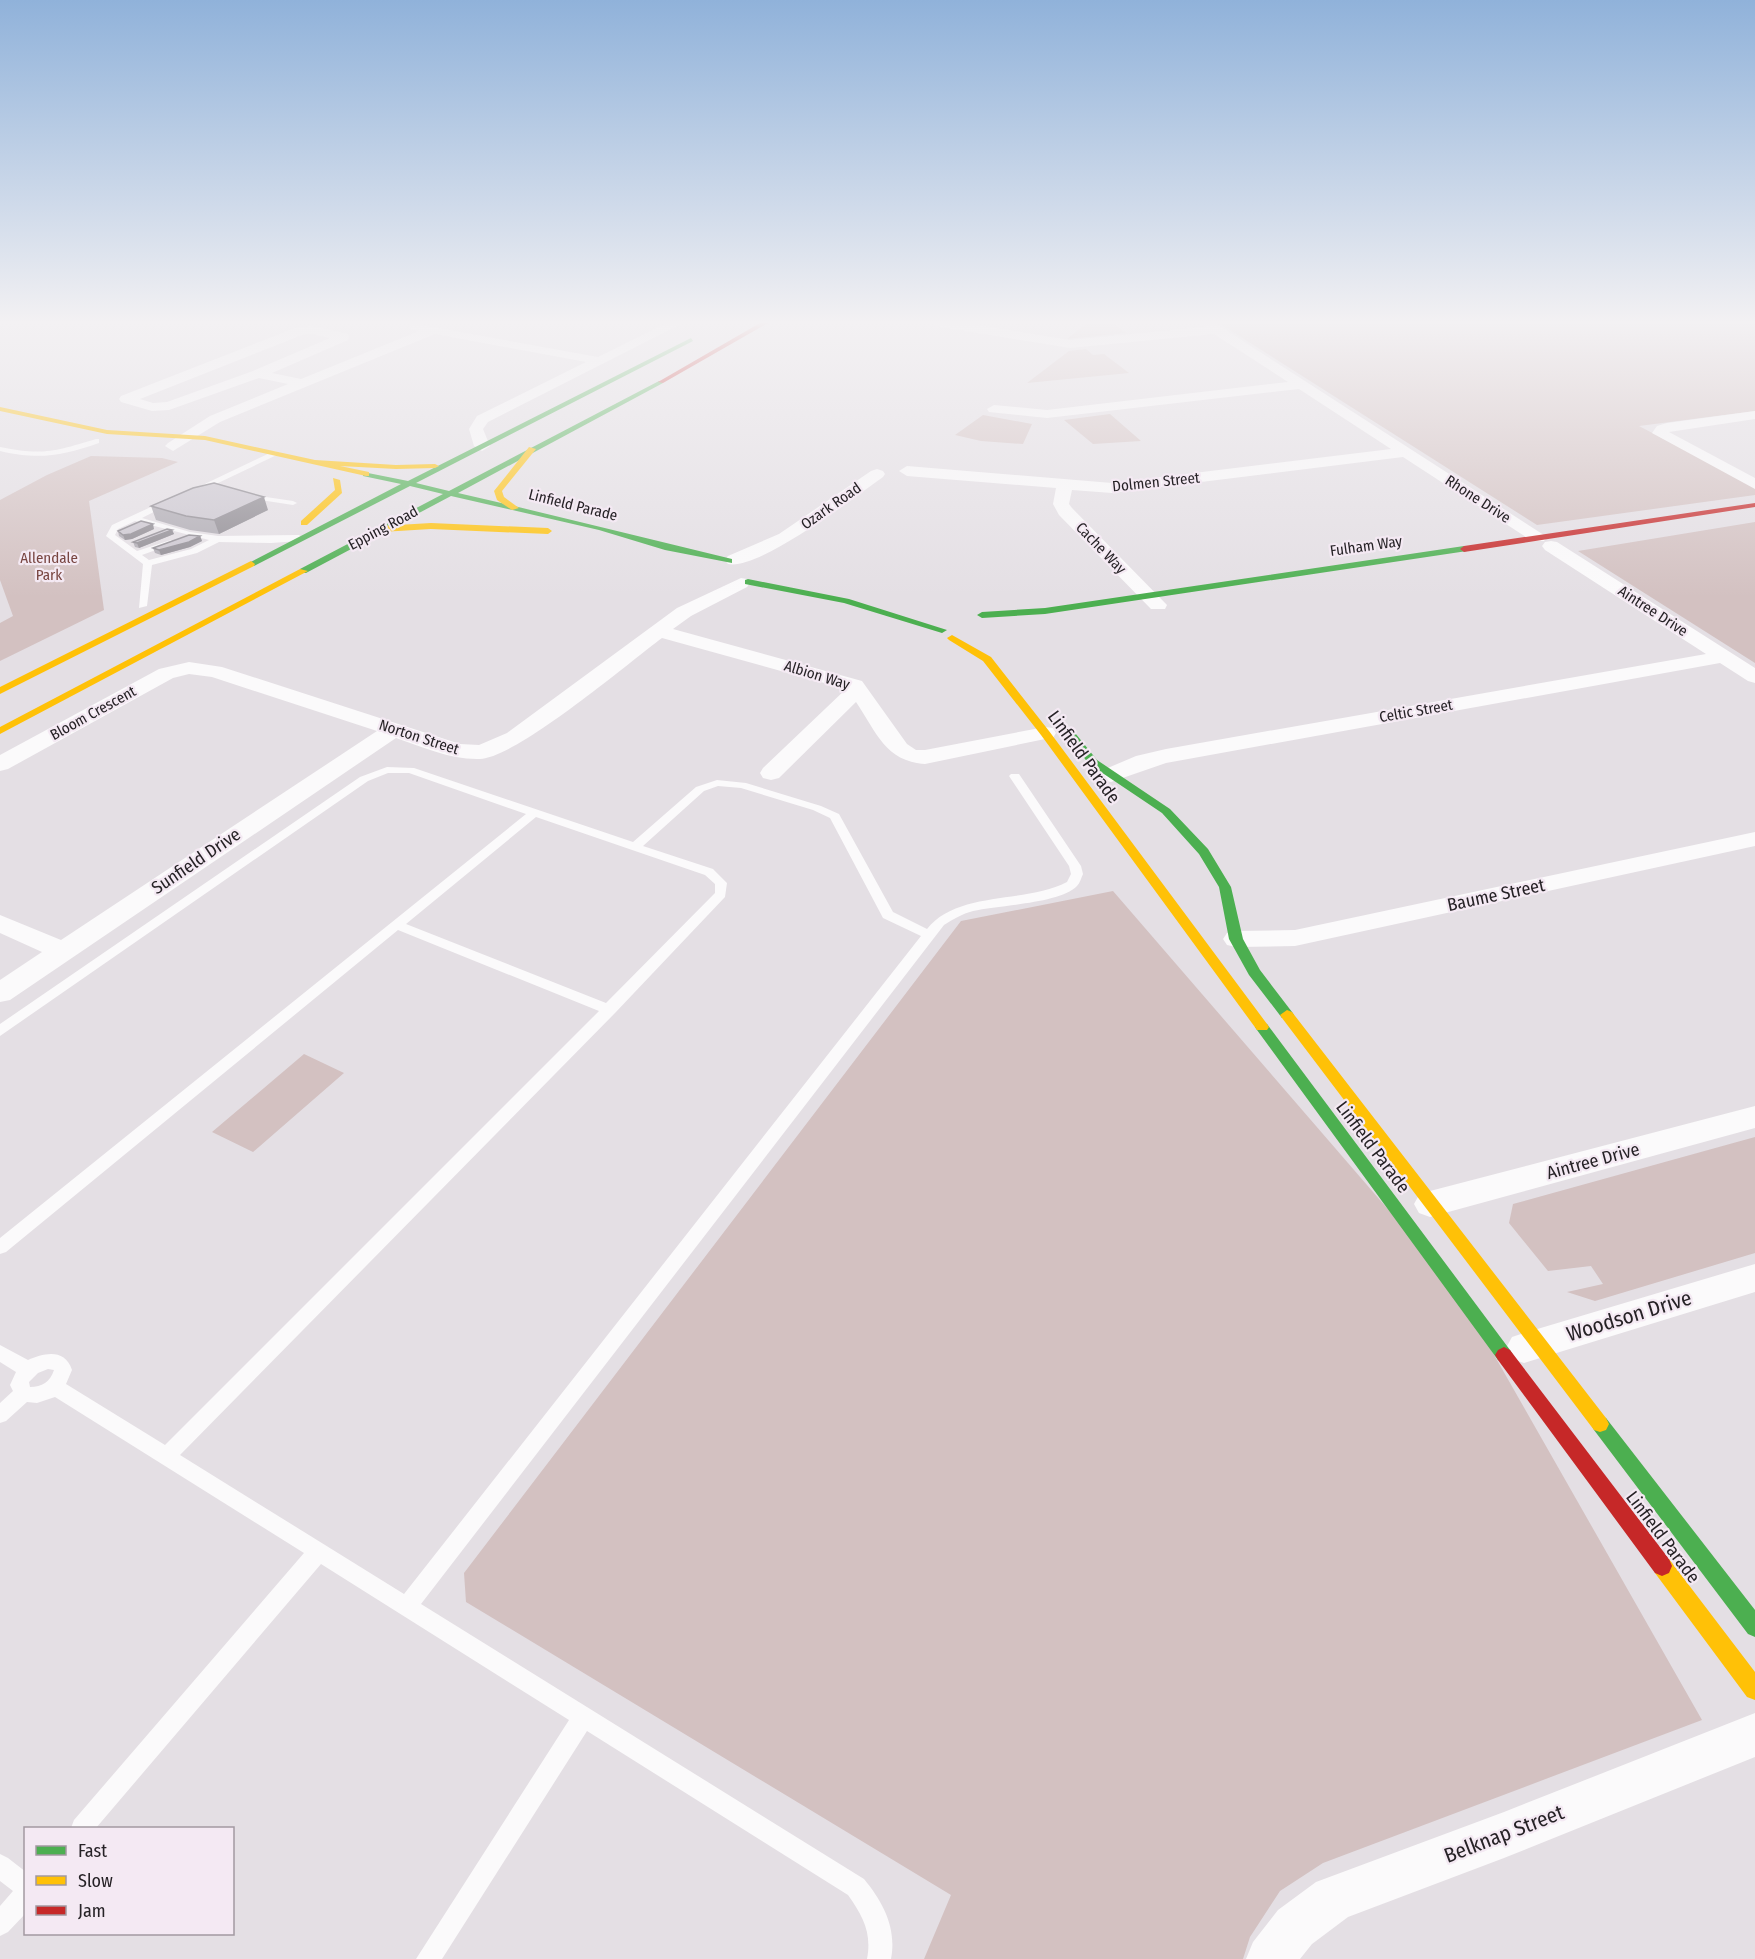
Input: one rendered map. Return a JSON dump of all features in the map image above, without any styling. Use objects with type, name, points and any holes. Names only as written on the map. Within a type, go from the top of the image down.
[{"type":"street","points":[[25,414],[108,432],[186,437],[233,443],[317,462],[408,467],[446,464]]},
{"type":"street","points":[[173,446],[226,414]]},
{"type":"street","points":[[482,446],[476,429],[483,419],[492,414]]},
{"type":"street","name":"Epping Road","points":[[0,691],[544,414]]},
{"type":"street","name":"Epping Road","points":[[0,731],[598,414]]},
{"type":"street","name":"Rhone Drive","points":[[1347,414],[1544,542]]},
{"type":"street","points":[[1755,415],[1667,427],[1660,433],[1755,484]]},
{"type":"street","points":[[0,418],[96,441],[214,451],[450,508]]},
{"type":"street","points":[[515,508],[500,498],[498,491],[532,449]]},
{"type":"street","name":"Dolmen Street","points":[[907,471],[1112,488],[1405,452]]},
{"type":"street","name":"Linfield Parade","points":[[317,462],[601,528],[665,547],[763,567]]},
{"type":"street","name":"Ozark Road","points":[[785,538],[877,474]]},
{"type":"street","points":[[0,678],[306,522],[339,491],[336,480]]},
{"type":"street","name":"Cache Way","points":[[1065,485],[1061,504],[1065,511],[1152,600]]},
{"type":"street","name":"Fulham Way","points":[[1544,542],[1755,505]]},
{"type":"street","name":"Linfield Parade","points":[[381,529],[430,526],[555,533],[472,513]]},
{"type":"street","name":"Fulham Way","points":[[1019,627],[1152,600],[1544,542],[1755,515]]},
{"type":"street","points":[[716,576],[717,566],[785,538]]},
{"type":"street","points":[[744,583],[760,578],[763,567],[785,538]]},
{"type":"street","name":"Aintree Drive","points":[[1544,542],[1755,677]]},
{"type":"street","name":"Linfield Parade","points":[[625,549],[744,583],[788,588],[882,610],[947,629],[987,659],[1050,724],[1111,775],[1166,811],[1204,852],[1224,887],[1236,939],[1250,966],[1755,1627]]},
{"type":"street","name":"Norton Street","points":[[189,668],[215,671],[458,751],[490,750],[515,738],[684,612],[716,576]]},
{"type":"street","points":[[807,579],[925,610]]},
{"type":"street","name":"Norton Street","points":[[684,612],[744,583]]},
{"type":"street","name":"Fulham Way","points":[[964,614],[982,615],[1152,600]]},
{"type":"street","points":[[982,615],[995,621],[1000,629]]},
{"type":"street","points":[[947,629],[981,641]]},
{"type":"street","name":"Albion Way","points":[[659,631],[855,685],[858,689],[771,773]]},
{"type":"street","name":"Celtic Street","points":[[1111,775],[1166,756],[1723,657]]},
{"type":"street","name":"Bloom Crescent","points":[[0,764],[166,673],[189,668]]},
{"type":"street","points":[[858,689],[899,749],[910,756],[925,757],[1050,724]]},
{"type":"street","name":"Linfield Parade","points":[[1050,724],[1504,1355],[1755,1689]]},
{"type":"street","name":"Sunfield Drive","points":[[0,993],[393,730]]},
{"type":"street","name":"Baume Street","points":[[1236,939],[1295,938],[1755,839]]},
{"type":"street","points":[[0,923],[62,951]]},
{"type":"street","name":"Aintree Drive","points":[[1430,1204],[1755,1118]]},
{"type":"street","name":"Woodson Drive","points":[[1504,1355],[1755,1278]]},
{"type":"street","name":"Belknap Street","points":[[1270,1959],[1295,1927],[1333,1899],[1504,1835],[1755,1735]]},
{"type":"lane","points":[[0,449],[27,456],[48,457],[96,441]]},
{"type":"lane","points":[[219,491],[188,497],[277,453]]},
{"type":"lane","points":[[240,494],[293,502]]},
{"type":"lane","points":[[178,502],[155,508],[134,518],[111,531],[110,536],[147,563],[194,551],[218,540]]},
{"type":"lane","points":[[134,518],[218,540],[271,540],[303,537]]},
{"type":"lane","points":[[151,537],[169,528]]},
{"type":"lane","points":[[135,555],[189,534]]},
{"type":"lane","points":[[121,545],[135,543]]},
{"type":"lane","points":[[142,606],[145,597],[147,563]]},
{"type":"lane","points":[[0,1031],[364,779],[378,772],[410,770],[535,812],[709,873],[719,880],[723,889],[704,914],[610,1010],[167,1456]]},
{"type":"lane","points":[[407,1606],[939,921],[955,912],[1066,889],[1076,879],[1075,866],[1015,776]]},
{"type":"lane","points":[[635,847],[700,789],[717,783],[742,785],[817,808],[835,816],[888,915],[929,935]]},
{"type":"lane","points":[[0,1247],[535,812]]},
{"type":"lane","points":[[397,925],[610,1010]]},
{"type":"lane","points":[[0,1353],[28,1370]]},
{"type":"lane","points":[[41,1362],[58,1363],[63,1370],[55,1387],[34,1396],[24,1393],[19,1385],[28,1370],[41,1362]]},
{"type":"lane","points":[[55,1387],[856,1887],[870,1905],[881,1930],[879,1959]]},
{"type":"lane","points":[[0,1415],[24,1393]]},
{"type":"lane","points":[[83,1827],[318,1552]]},
{"type":"lane","points":[[428,1959],[584,1718]]},
{"type":"lane","points":[[0,1866],[24,1885]]},
{"type":"lane","points":[[0,1924],[24,1896]]},
{"type":"green space","points":[[1110,414],[1141,441],[1093,444],[1064,420]]},
{"type":"green space","points":[[1363,414],[1729,414],[1639,426],[1755,487],[1755,495],[1537,525]]},
{"type":"green space","points":[[983,415],[1032,424],[1023,444],[981,441],[955,435]]},
{"type":"green space","name":"Allendale Park","points":[[91,456],[162,458],[178,462],[89,501],[104,610],[0,661],[0,623],[13,616],[0,580],[0,500],[47,475]]},
{"type":"green space","points":[[1755,522],[1755,663],[1578,551]]},
{"type":"green space","points":[[1113,891],[1456,1288],[1702,1720],[1323,1863],[1280,1891],[1250,1937],[1243,1959],[924,1959],[951,1895],[466,1602],[464,1573],[961,921]]},
{"type":"green space","points":[[304,1054],[344,1073],[253,1152],[212,1132]]},
{"type":"green space","points":[[1755,1137],[1755,1253],[1595,1301],[1567,1292],[1603,1284],[1591,1266],[1548,1271],[1509,1223],[1513,1204]]},
{"type":"building","points":[[214,483],[264,497],[214,520],[186,516],[151,506],[193,488]]},
{"type":"building","points":[[141,521],[153,524],[131,534],[123,535],[118,531]]},
{"type":"building","points":[[167,529],[172,530],[137,543],[133,542]]},
{"type":"building","points":[[189,535],[200,536],[189,542],[159,550],[153,548]]},
{"type":"traffic: fast","points":[[251,564],[545,414]]},
{"type":"traffic: fast","points":[[303,571],[600,414]]},
{"type":"traffic: fast","points":[[366,474],[601,528],[665,547],[729,561]]},
{"type":"traffic: fast","points":[[982,615],[1045,611],[1464,549]]},
{"type":"traffic: fast","points":[[748,582],[846,601],[942,630]]},
{"type":"traffic: fast","points":[[1067,730],[1093,762],[1166,811],[1204,852],[1225,887],[1236,939],[1254,972],[1287,1015]]},
{"type":"traffic: fast","points":[[1262,1027],[1504,1355]]},
{"type":"traffic: fast","points":[[1600,1424],[1755,1627]]},
{"type":"traffic: slow","points":[[25,414],[107,432],[205,438],[366,474]]},
{"type":"traffic: slow","points":[[515,508],[500,498],[498,491],[532,449]]},
{"type":"traffic: slow","points":[[317,462],[396,467],[435,466]]},
{"type":"traffic: slow","points":[[304,523],[339,491],[336,480]]},
{"type":"traffic: slow","points":[[381,529],[431,526],[548,531]]},
{"type":"traffic: slow","points":[[0,691],[251,564]]},
{"type":"traffic: slow","points":[[0,731],[303,571]]},
{"type":"traffic: slow","points":[[952,638],[987,659],[1045,733],[1262,1027]]},
{"type":"traffic: slow","points":[[1287,1015],[1600,1424]]},
{"type":"traffic: slow","points":[[1662,1566],[1755,1689]]},
{"type":"traffic: jam","points":[[1464,549],[1755,505]]},
{"type":"traffic: jam","points":[[1504,1355],[1662,1566]]}]
